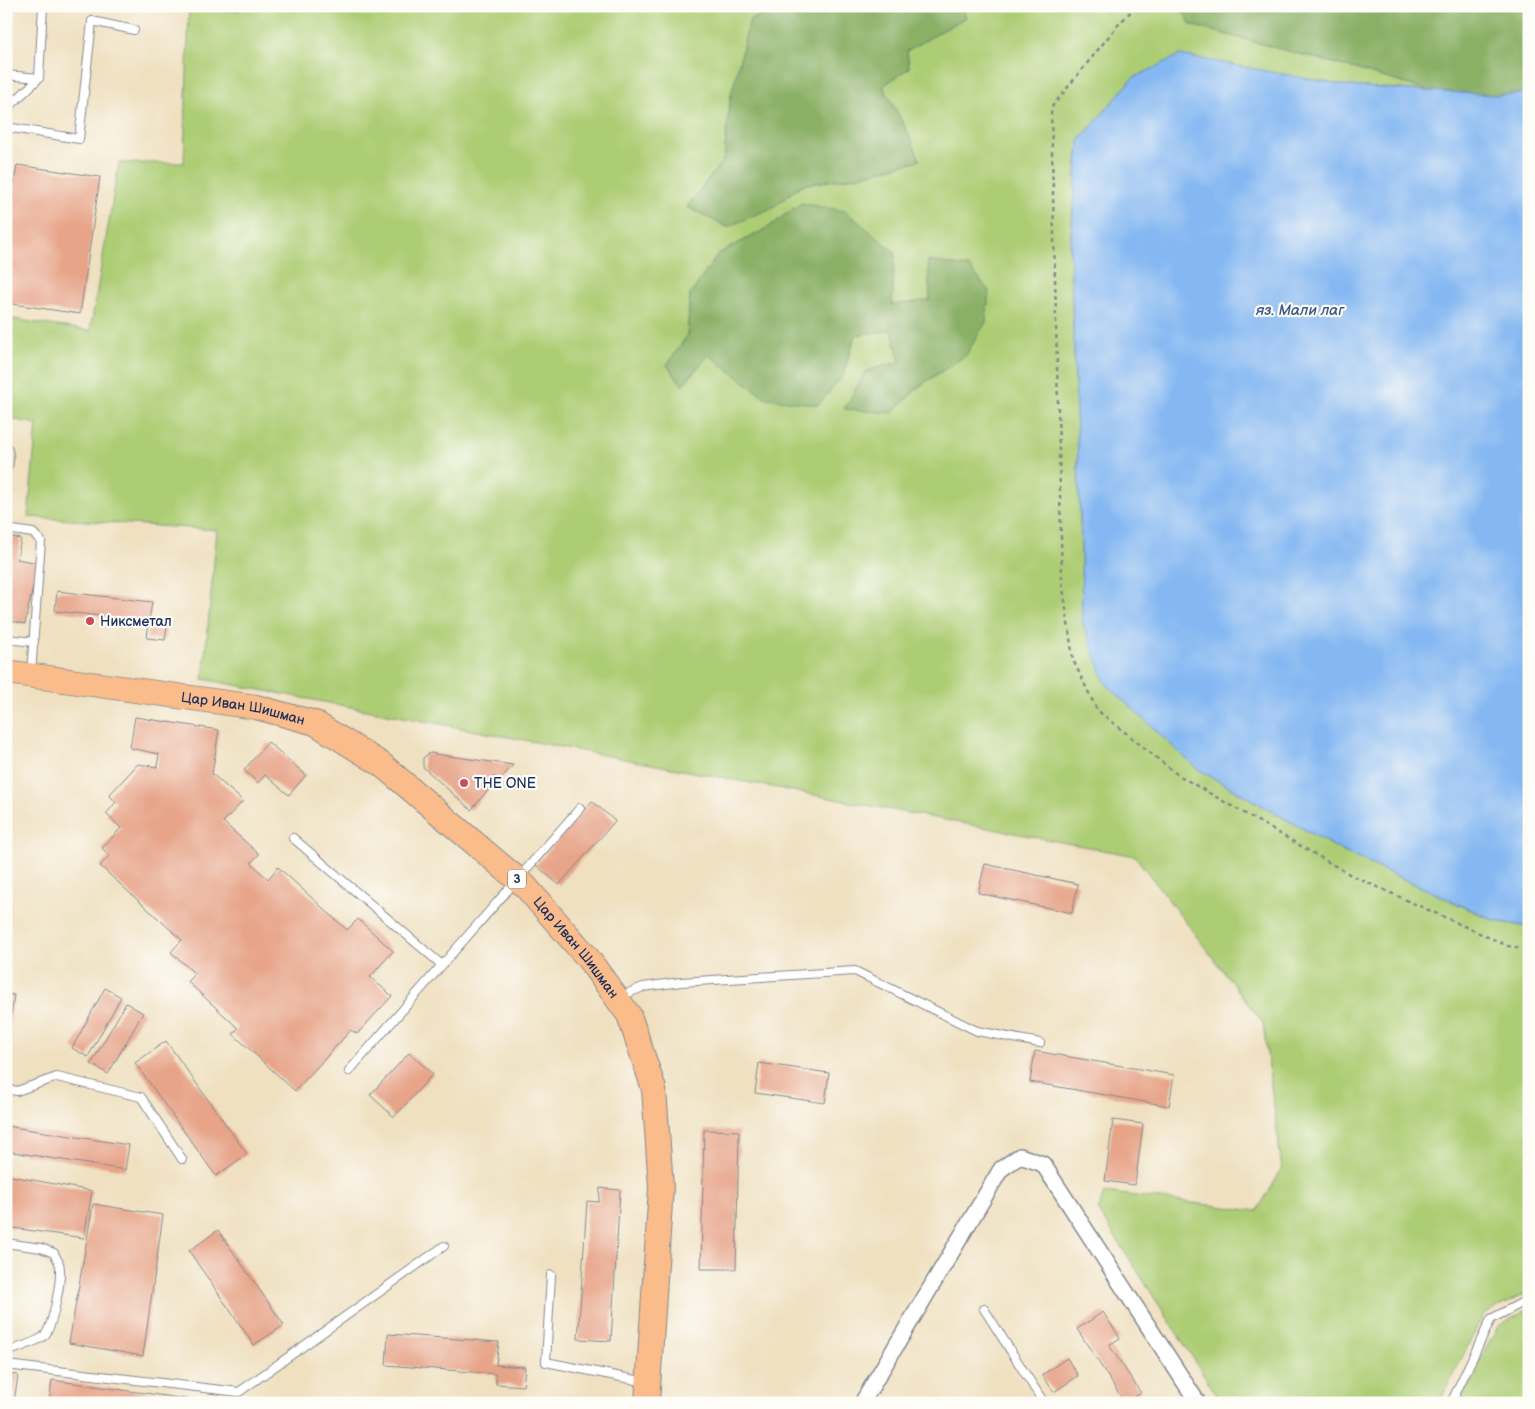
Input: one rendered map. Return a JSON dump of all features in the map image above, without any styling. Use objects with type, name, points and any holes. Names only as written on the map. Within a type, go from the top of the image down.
[{"type":"main road","name":"Цар Иван Шишман","points":[[6,672],[256,707],[315,724],[382,764],[525,886],[587,957],[629,1015],[654,1089],[660,1187],[647,1393]]},
{"type":"street","points":[[862,1403],[1001,1168],[1020,1156],[1044,1164],[1198,1403]]},
{"type":"lane","points":[[6,110],[39,78],[44,6]]},
{"type":"lane","points":[[6,128],[79,139],[92,21],[134,30]]},
{"type":"lane","points":[[6,75],[39,78]]},
{"type":"lane","points":[[6,529],[33,532],[41,542],[31,675]]},
{"type":"lane","points":[[6,639],[34,642]]},
{"type":"lane","points":[[349,1071],[580,808]]},
{"type":"lane","points":[[293,838],[442,965]]},
{"type":"lane","points":[[617,998],[643,987],[681,982],[854,971],[977,1032],[1040,1044]]},
{"type":"lane","points":[[6,1089],[17,1091],[57,1077],[141,1097],[182,1159]]},
{"type":"lane","points":[[6,1242],[41,1248],[54,1253],[60,1264],[56,1301],[52,1318],[44,1336],[6,1352]]},
{"type":"lane","points":[[6,1365],[239,1392],[444,1246]]},
{"type":"lane","points":[[551,1275],[546,1362],[647,1393]]},
{"type":"lane","points":[[1451,1403],[1491,1319],[1529,1299]]},
{"type":"lane","points":[[984,1309],[1044,1403]]},
{"type":"path","points":[[1136,6],[1118,25],[1051,108],[1062,579],[1073,660],[1097,710],[1178,775],[1351,875],[1508,946],[1529,949]]},
{"type":"green space","points":[[241,6],[796,6],[750,19],[730,100],[724,159],[687,207],[772,208],[801,185],[854,177],[920,160],[883,86],[909,68],[907,51],[966,17],[962,6],[1180,6],[1191,25],[1430,91],[1347,86],[1079,141],[1070,247],[1081,542],[1082,621],[1196,768],[1344,852],[1495,921],[1529,927],[1529,1292],[1484,1314],[1439,1403],[1222,1403],[1098,1210],[1104,1192],[1257,1211],[1282,1169],[1263,1023],[1135,856],[203,679],[217,530],[28,517],[37,424],[6,418],[6,318],[90,331],[119,163],[184,163],[189,9],[240,11]],"holes":[[[801,203],[892,305],[930,300],[928,261],[966,355],[921,385],[892,413],[866,371],[900,362],[892,330],[855,335],[843,376],[766,398],[709,354],[683,385],[667,365],[687,336],[690,295],[718,254],[769,227]]]},
{"type":"green space","points":[[796,6],[962,6],[966,17],[907,51],[909,68],[883,86],[920,160],[854,177],[801,185],[772,208],[727,227],[687,207],[724,159],[730,100],[750,19]]},
{"type":"green space","points":[[1180,6],[1529,6],[1529,93],[1498,95],[1430,91],[1191,25]]},
{"type":"green space","points":[[801,203],[845,211],[895,252],[892,305],[930,300],[928,261],[969,267],[989,291],[986,322],[966,355],[921,385],[892,413],[844,409],[866,371],[900,362],[892,330],[855,335],[843,376],[818,405],[766,398],[709,355],[682,385],[667,365],[687,336],[690,295],[718,254],[769,227]]},
{"type":"green space","points":[[1529,1309],[1529,1403],[1458,1403],[1498,1326]]},
{"type":"water","name":"яз. Мали лаг","points":[[1180,55],[1347,86],[1498,95],[1529,93],[1529,927],[1496,921],[1344,852],[1196,768],[1106,684],[1082,621],[1081,542],[1070,247],[1079,141],[1133,78]]},
{"type":"building","points":[[17,165],[100,177],[80,314],[6,303],[6,234]]},
{"type":"building","points":[[6,439],[12,447],[14,457],[13,466],[6,477]]},
{"type":"building","points":[[6,536],[21,539],[17,559],[38,563],[25,624],[6,620]]},
{"type":"building","points":[[57,591],[152,602],[149,621],[55,611]]},
{"type":"building","points":[[149,621],[167,625],[165,640],[147,638]]},
{"type":"building","points":[[135,717],[219,730],[212,774],[243,801],[223,822],[259,854],[251,863],[268,879],[278,867],[347,930],[358,919],[393,951],[370,977],[392,996],[357,1034],[351,1030],[295,1091],[233,1034],[238,1028],[188,982],[195,974],[171,952],[182,940],[100,866],[109,856],[102,848],[121,828],[106,814],[116,802],[109,795],[138,764],[157,767],[159,754],[130,748]]},
{"type":"building","points":[[268,742],[306,775],[289,795],[265,775],[258,783],[244,770]]},
{"type":"building","name":"THE ONE","points":[[432,753],[513,765],[500,780],[495,776],[485,786],[489,789],[471,810],[423,767],[423,758]]},
{"type":"building","points":[[592,801],[615,821],[559,885],[536,865]]},
{"type":"building","points":[[985,864],[1078,884],[1072,913],[978,893]]},
{"type":"building","points":[[105,988],[121,997],[88,1057],[72,1048]]},
{"type":"building","points":[[6,994],[14,995],[7,1043],[6,1043]]},
{"type":"building","points":[[126,1003],[143,1013],[108,1074],[91,1064]]},
{"type":"building","points":[[166,1041],[247,1154],[216,1176],[135,1063]]},
{"type":"building","points":[[1035,1051],[1174,1075],[1169,1106],[1030,1082]]},
{"type":"building","points":[[409,1053],[433,1074],[394,1117],[370,1095]]},
{"type":"building","points":[[759,1063],[829,1073],[825,1103],[755,1093]]},
{"type":"building","points":[[1113,1120],[1143,1124],[1135,1185],[1105,1181]]},
{"type":"building","points":[[6,1126],[129,1145],[125,1170],[6,1151]]},
{"type":"building","points":[[704,1130],[739,1131],[736,1269],[701,1269]]},
{"type":"building","points":[[6,1175],[92,1191],[84,1238],[6,1227]]},
{"type":"building","points":[[600,1188],[620,1190],[611,1341],[578,1339],[587,1201],[599,1202]]},
{"type":"building","points":[[93,1204],[163,1215],[143,1356],[69,1343]]},
{"type":"building","points":[[218,1230],[284,1325],[254,1345],[189,1251]]},
{"type":"building","points":[[1103,1312],[1120,1338],[1109,1345],[1141,1393],[1125,1403],[1077,1329]]},
{"type":"building","points":[[388,1334],[499,1342],[496,1365],[525,1367],[523,1386],[496,1384],[496,1374],[386,1365]]},
{"type":"building","points":[[1067,1358],[1078,1376],[1054,1392],[1042,1375]]},
{"type":"building","points":[[6,1374],[18,1375],[14,1403],[6,1403]]},
{"type":"building","points":[[52,1380],[208,1402],[208,1403],[49,1403]]},
{"type":"place","name":"Никсметал","points":[[90,621]]},
{"type":"place","name":"THE ONE","points":[[464,783]]}]
